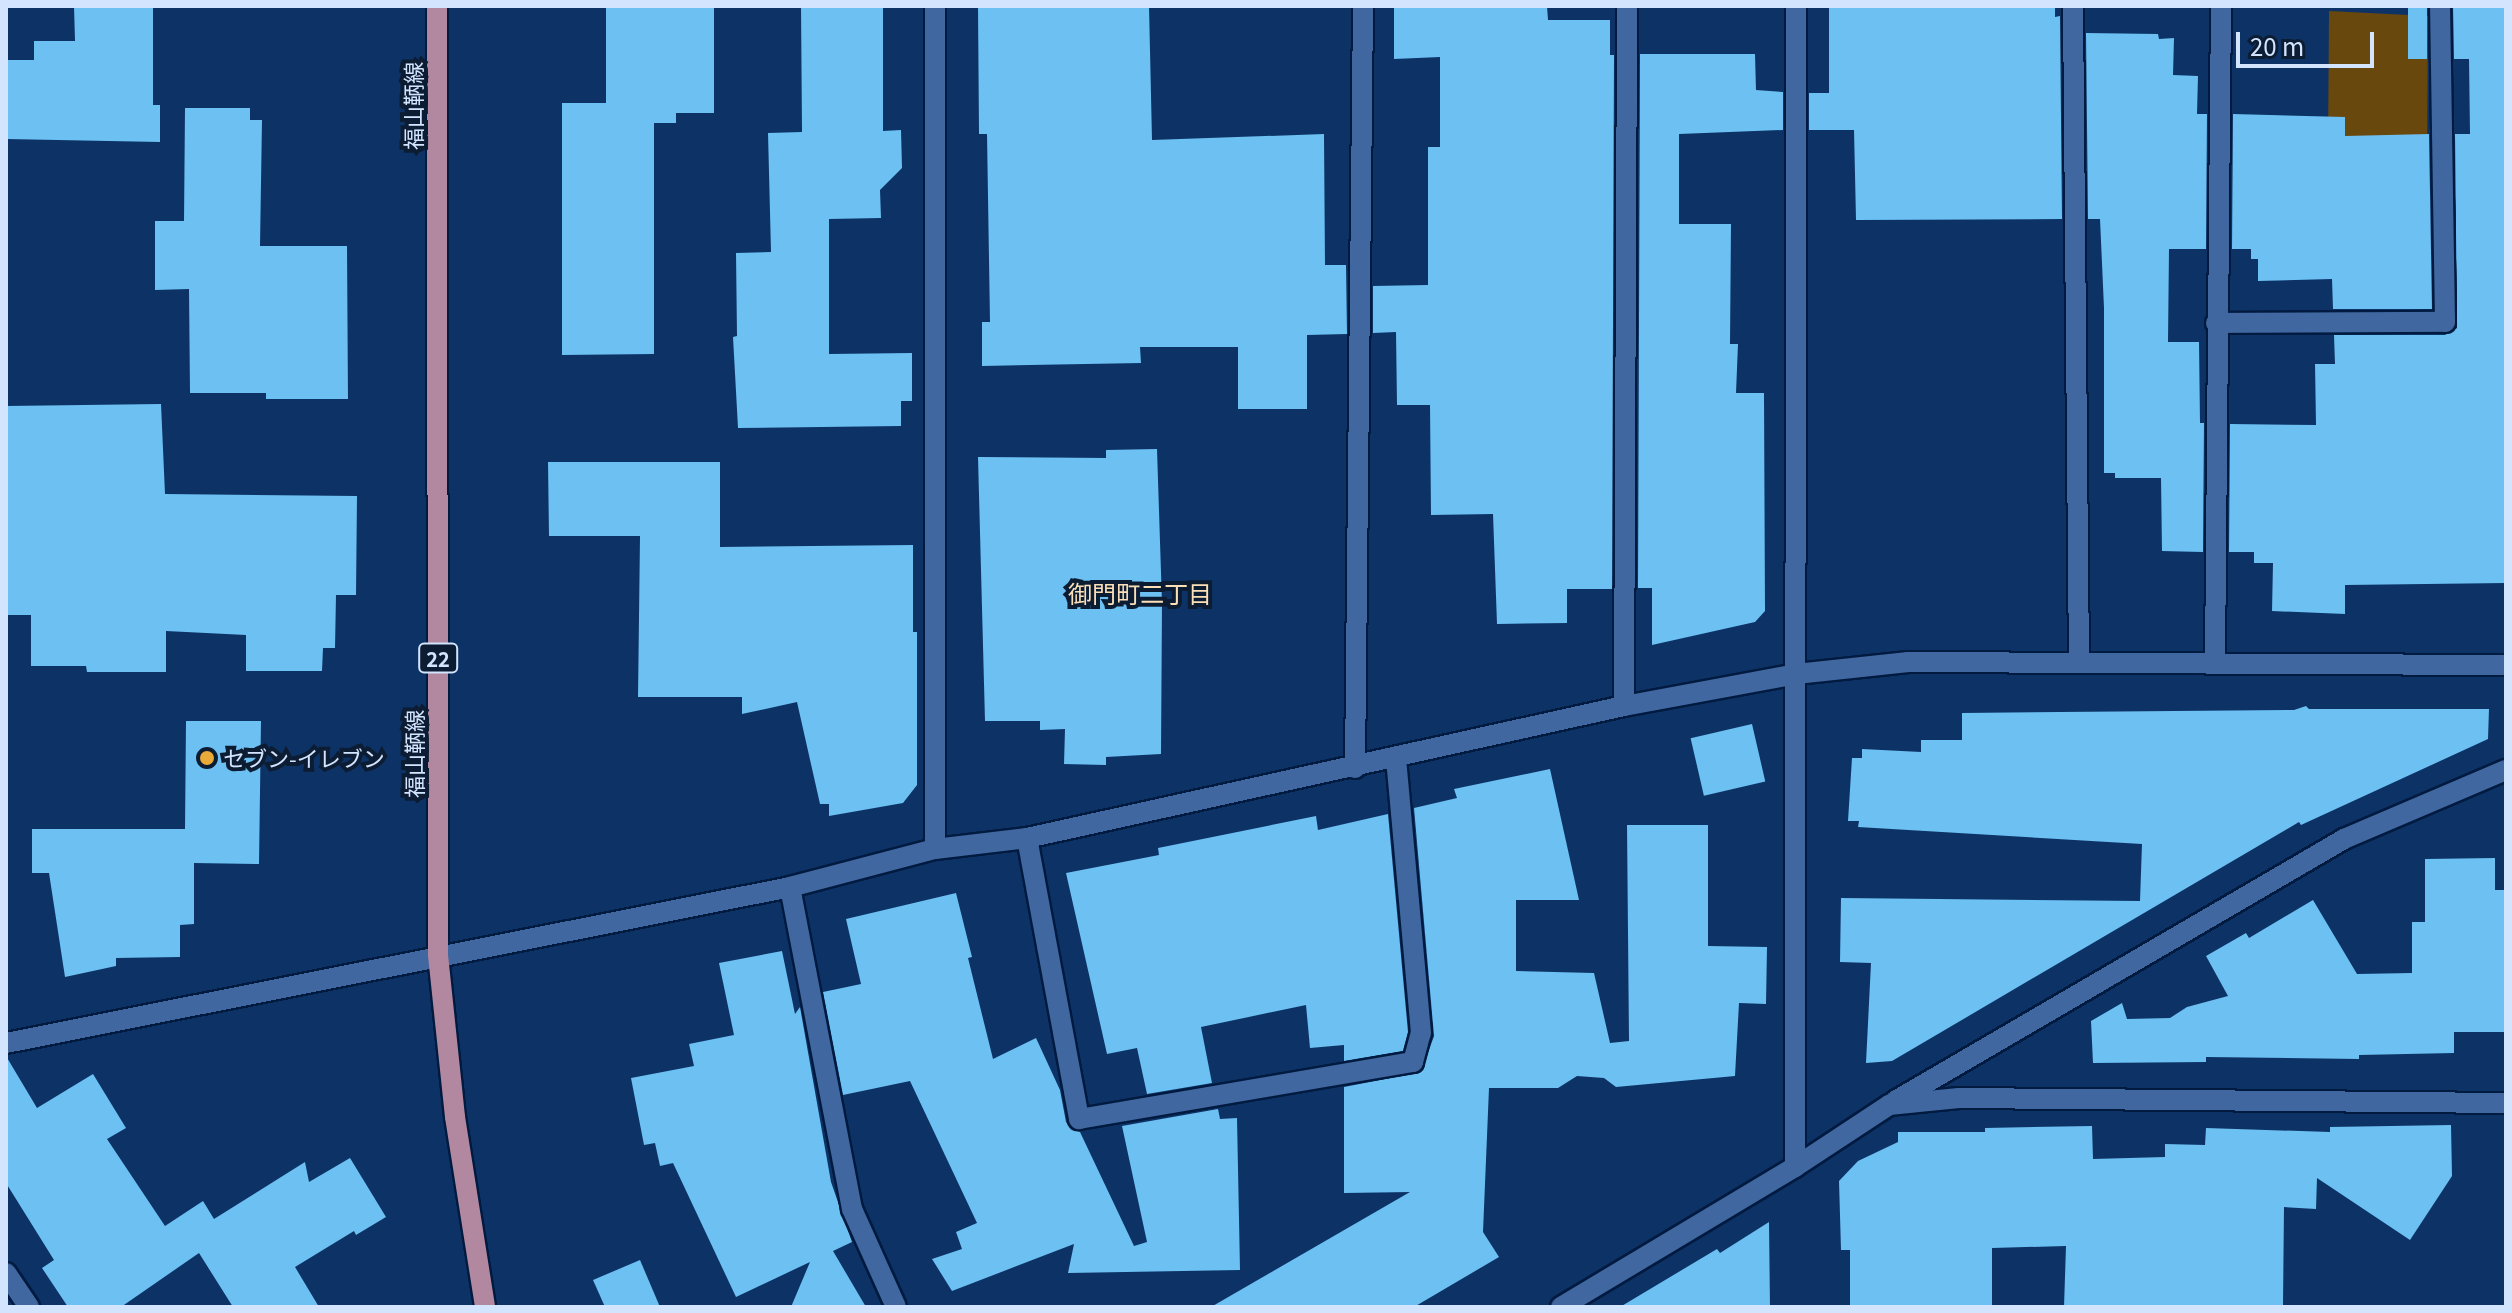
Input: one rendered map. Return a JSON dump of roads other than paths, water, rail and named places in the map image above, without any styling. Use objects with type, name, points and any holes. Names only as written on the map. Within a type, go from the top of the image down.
[{"type":"main road","name":"福山鞆線","points":[[437,6],[438,955],[455,1117],[485,1307]]},
{"type":"street","points":[[935,6],[935,849]]},
{"type":"street","points":[[1355,768],[1363,6]]},
{"type":"street","points":[[1624,706],[1627,6]]},
{"type":"street","points":[[1795,1167],[1796,6]]},
{"type":"street","points":[[2073,6],[2079,661]]},
{"type":"street","points":[[2215,662],[2221,6]]},
{"type":"street","points":[[2216,323],[2445,322],[2440,6]]},
{"type":"street","points":[[6,1043],[790,887],[935,849],[1027,838],[1396,759],[1624,706],[1796,674],[1908,662],[2506,665]]},
{"type":"street","points":[[1027,838],[1079,1119],[1413,1062],[1421,1033],[1396,759]]},
{"type":"street","points":[[1561,1307],[1795,1167],[1889,1105],[2344,839],[2506,770]]},
{"type":"street","points":[[790,887],[852,1209],[896,1307]]},
{"type":"street","points":[[1889,1105],[1959,1098],[2506,1103]]},
{"type":"street","points":[[6,1273],[29,1307]]},
{"type":"place","name":"セブン-イレブン","points":[[207,758]]},
{"type":"district","name":"御門町二丁目","points":[[1140,593]]}]
